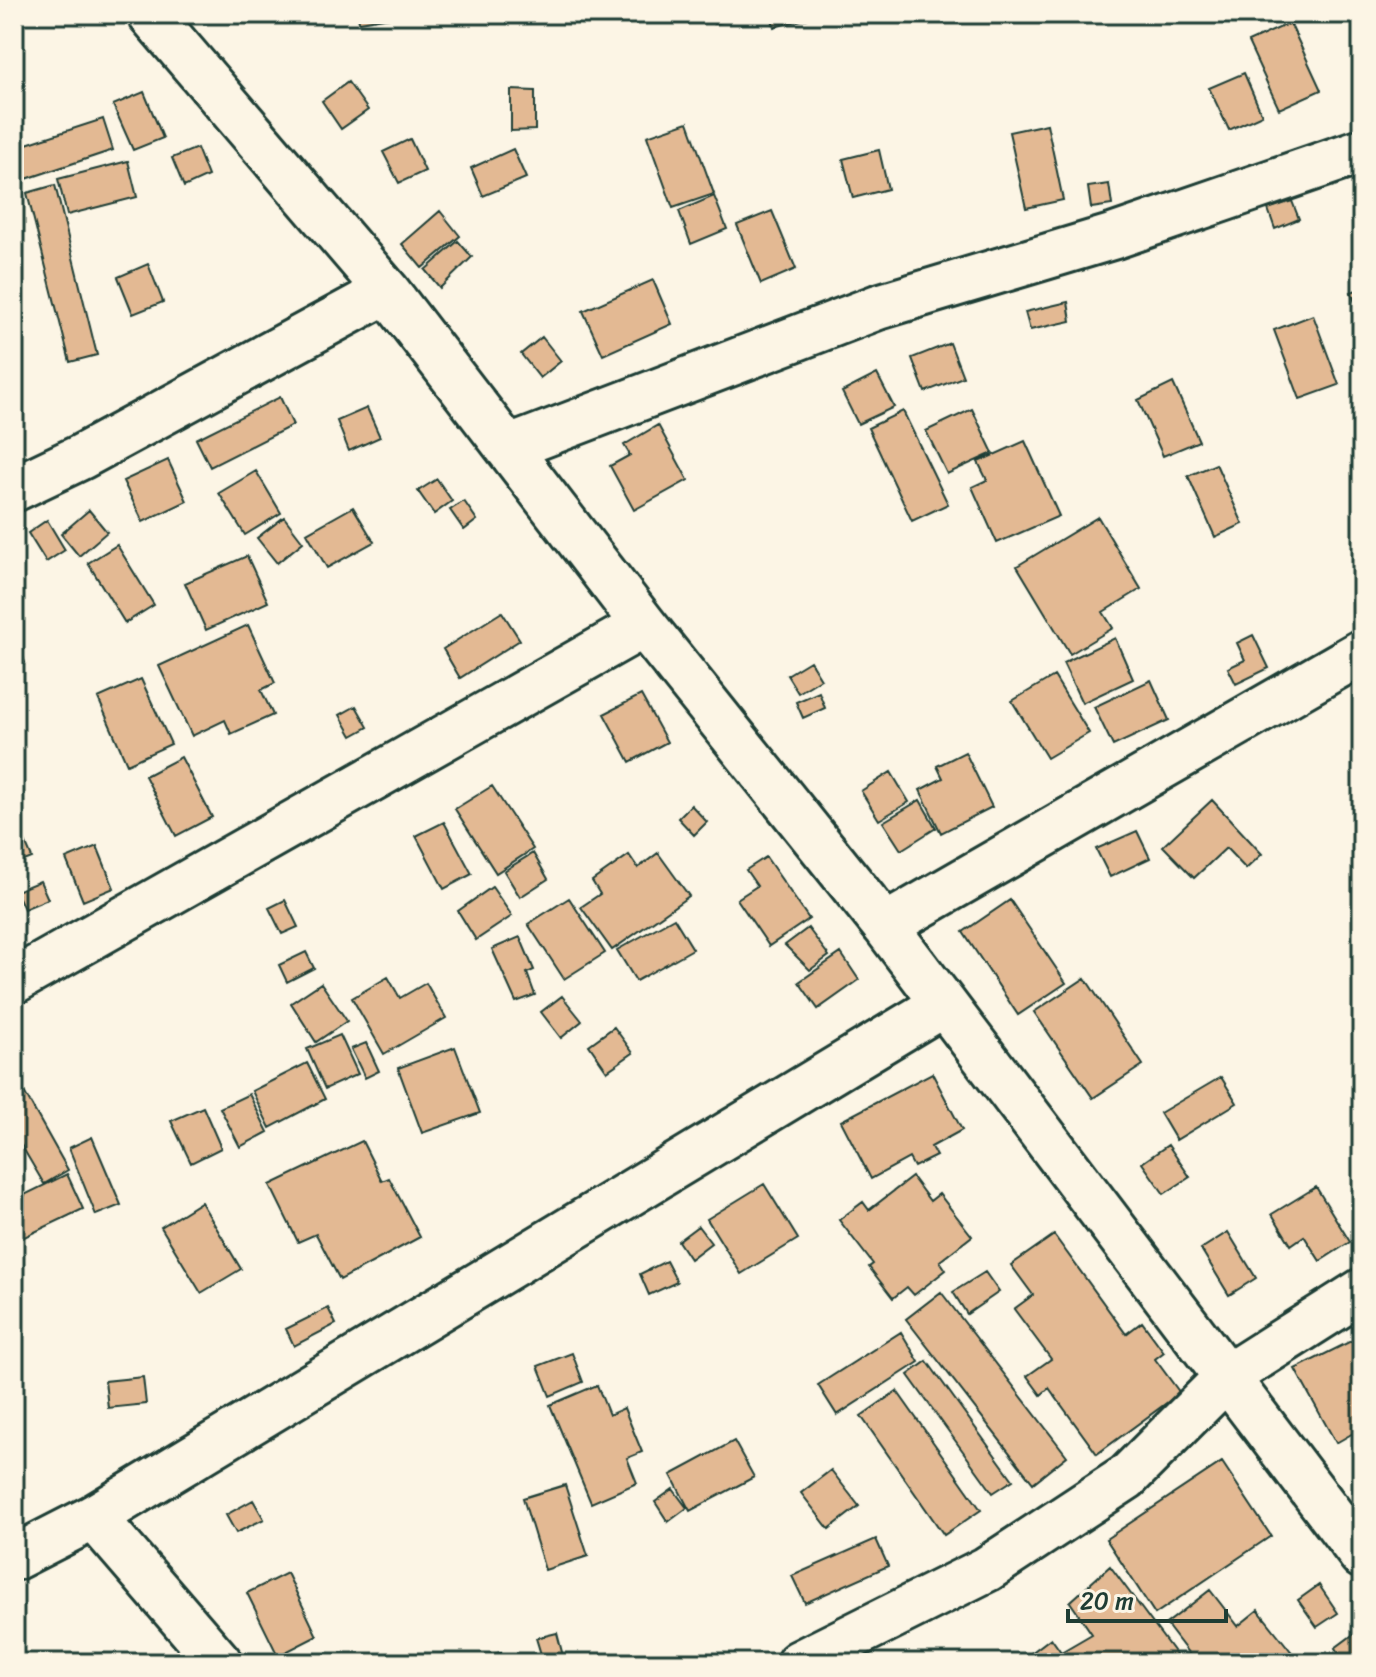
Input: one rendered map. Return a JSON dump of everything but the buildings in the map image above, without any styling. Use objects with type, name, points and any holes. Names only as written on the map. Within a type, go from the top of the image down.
[{"type":"street","points":[[150,14],[387,291],[644,625],[885,926],[1362,1556]]},
{"type":"street","points":[[509,448],[878,307],[1115,236],[1362,151]]},
{"type":"street","points":[[14,489],[81,457],[387,291]]},
{"type":"street","points":[[14,981],[644,625]]},
{"type":"street","points":[[885,926],[1362,652]]},
{"type":"street","points":[[14,1558],[94,1517],[942,1005]]},
{"type":"street","points":[[799,1663],[987,1569],[1127,1477],[1228,1376],[1362,1291]]},
{"type":"street","points":[[94,1517],[220,1663]]}]
